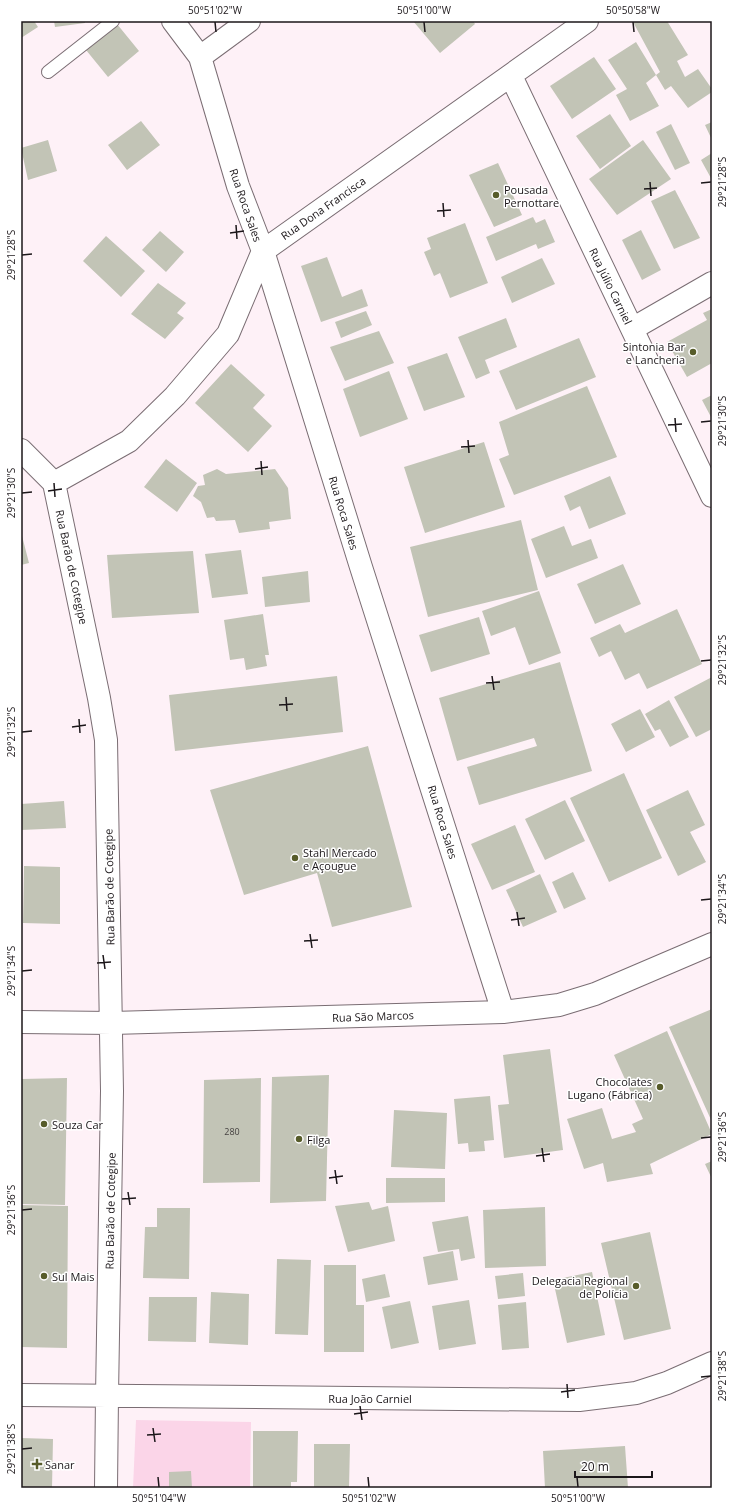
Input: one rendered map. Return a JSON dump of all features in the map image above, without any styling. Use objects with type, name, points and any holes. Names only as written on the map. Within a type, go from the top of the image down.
[{"type":"street","name":"Rua Roca Sales","points":[[173,21],[200,57],[238,186],[263,251],[360,567],[503,1012]]},
{"type":"street","points":[[200,57],[249,21]]},
{"type":"street","name":"Rua Dona Francisca","points":[[263,251],[587,21]]},
{"type":"street","name":"Rua Júlio Carniel","points":[[511,76],[712,496]]},
{"type":"street","points":[[21,450],[54,483],[129,441],[175,396],[228,334],[263,251]]},
{"type":"street","points":[[632,329],[712,283]]},
{"type":"street","name":"Rua Barão de Cotegipe","points":[[54,483],[100,698],[106,740],[112,1023],[106,1488]]},
{"type":"street","name":"Rua São Marcos","points":[[21,1022],[112,1023],[503,1012],[559,1006],[595,994],[712,944]]},
{"type":"street","name":"Rua João Carniel","points":[[21,1395],[579,1400],[636,1393],[667,1383],[712,1363]]},
{"type":"lane","points":[[48,72],[113,21]]},
{"type":"shaded area","points":[[136,1420],[251,1422],[250,1488],[133,1488]]},
{"type":"building","points":[[21,21],[34,21],[38,27],[21,38]]},
{"type":"building","points":[[54,21],[85,21],[85,23],[55,27]]},
{"type":"building","points":[[413,21],[473,21],[475,24],[440,53]]},
{"type":"building","points":[[667,21],[688,55],[677,61],[685,77],[698,69],[712,89],[712,92],[688,108],[671,86],[665,90],[656,75],[660,72],[633,22]]},
{"type":"building","points":[[117,24],[139,51],[108,77],[86,50]]},
{"type":"building","points":[[636,42],[656,75],[646,83],[659,106],[630,121],[616,95],[627,89],[608,60]]},
{"type":"building","points":[[594,57],[616,89],[572,119],[550,86]]},
{"type":"building","points":[[610,114],[631,146],[600,169],[576,136]]},
{"type":"building","points":[[141,121],[160,145],[127,170],[108,145]]},
{"type":"building","points":[[712,122],[712,140],[705,125]]},
{"type":"building","points":[[671,124],[690,163],[675,170],[656,132]]},
{"type":"building","points":[[48,140],[57,171],[28,180],[21,148]]},
{"type":"building","points":[[643,140],[671,179],[617,215],[589,179]]},
{"type":"building","points":[[712,153],[712,180],[701,160]]},
{"type":"building","name":"Pousada Pernottare","points":[[498,163],[522,215],[494,227],[469,175]]},
{"type":"building","points":[[675,190],[700,238],[674,249],[651,201]]},
{"type":"building","points":[[533,217],[536,223],[545,219],[555,242],[538,249],[536,244],[496,261],[486,237]]},
{"type":"building","points":[[465,223],[488,283],[450,298],[440,273],[434,276],[424,252],[431,249],[427,238]]},
{"type":"building","points":[[641,230],[661,270],[642,280],[622,240]]},
{"type":"building","points":[[160,231],[184,252],[166,272],[142,250]]},
{"type":"building","points":[[106,236],[145,271],[121,297],[83,261]]},
{"type":"building","points":[[327,257],[342,297],[362,289],[368,306],[321,322],[301,266]]},
{"type":"building","points":[[542,258],[555,284],[512,303],[501,277]]},
{"type":"building","points":[[158,283],[186,303],[177,313],[184,318],[165,339],[131,314]]},
{"type":"building","name":"Sintonia Bar e Lancheria","points":[[712,309],[712,363],[687,377],[667,342],[707,320],[703,313]]},
{"type":"building","points":[[366,311],[372,325],[341,338],[335,322]]},
{"type":"building","points":[[506,318],[517,347],[485,360],[490,373],[476,379],[458,337]]},
{"type":"building","points":[[379,331],[394,363],[345,381],[330,347]]},
{"type":"building","points":[[579,338],[596,377],[516,410],[499,371]]},
{"type":"building","points":[[447,353],[465,397],[424,411],[407,367]]},
{"type":"building","points":[[231,364],[265,395],[253,408],[272,426],[248,452],[195,403]]},
{"type":"building","points":[[389,371],[408,419],[360,437],[343,389]]},
{"type":"building","points":[[587,386],[617,457],[514,495],[499,459],[509,455],[499,422]]},
{"type":"building","points":[[712,395],[712,416],[711,417],[702,400]]},
{"type":"building","points":[[484,442],[505,507],[425,533],[404,467]]},
{"type":"building","points":[[166,459],[197,483],[177,512],[144,487]]},
{"type":"building","points":[[217,469],[226,474],[275,469],[288,488],[291,519],[269,522],[270,529],[239,533],[235,520],[216,521],[214,517],[207,518],[201,502],[193,496],[198,486],[205,485],[203,475]]},
{"type":"building","points":[[610,476],[626,514],[589,529],[580,506],[570,511],[564,496]]},
{"type":"building","points":[[521,520],[538,590],[428,617],[410,547]]},
{"type":"building","points":[[564,526],[572,546],[591,539],[598,558],[546,578],[531,539]]},
{"type":"building","points":[[21,532],[29,563],[21,565]]},
{"type":"building","points":[[241,550],[248,594],[212,598],[205,554]]},
{"type":"building","points":[[193,551],[199,613],[112,618],[107,555]]},
{"type":"building","points":[[623,564],[641,604],[595,624],[577,584]]},
{"type":"building","points":[[308,571],[310,602],[265,607],[262,577]]},
{"type":"building","points":[[539,591],[561,653],[529,665],[515,627],[491,636],[482,611]]},
{"type":"building","points":[[677,609],[702,664],[647,689],[639,673],[625,680],[611,651],[599,657],[590,638],[620,624],[625,633]]},
{"type":"building","points":[[263,614],[269,655],[265,655],[267,666],[246,670],[244,658],[230,660],[224,620]]},
{"type":"building","points":[[479,617],[490,654],[431,672],[419,635]]},
{"type":"building","points":[[560,662],[592,771],[479,805],[467,767],[537,746],[534,738],[457,761],[439,698]]},
{"type":"building","points":[[337,676],[343,732],[175,751],[169,695]]},
{"type":"building","points":[[712,677],[712,729],[696,737],[674,697]]},
{"type":"building","points":[[669,700],[689,737],[670,747],[660,729],[655,731],[645,714]]},
{"type":"building","points":[[640,709],[655,737],[626,752],[611,724]]},
{"type":"building","points":[[368,746],[412,907],[332,927],[317,873],[244,895],[210,790]]},
{"type":"building","points":[[624,773],[662,858],[609,882],[570,798]]},
{"type":"building","points":[[688,790],[705,825],[690,832],[706,862],[678,876],[646,810]]},
{"type":"building","points":[[565,800],[585,841],[545,860],[525,819]]},
{"type":"building","points":[[64,801],[66,828],[21,830],[21,804]]},
{"type":"building","points":[[515,825],[535,872],[492,890],[471,844]]},
{"type":"building","points":[[24,866],[60,867],[60,924],[23,923]]},
{"type":"building","points":[[573,872],[586,899],[564,909],[552,882]]},
{"type":"building","points":[[540,874],[557,912],[523,927],[506,890]]},
{"type":"building","points":[[712,1009],[712,1122],[669,1027]]},
{"type":"building","name":"Chocolates Lugano (Fábrica)","points":[[667,1031],[712,1134],[650,1164],[653,1174],[607,1182],[603,1163],[584,1169],[567,1119],[602,1108],[612,1139],[636,1132],[632,1124],[643,1119],[614,1055]]},
{"type":"building","points":[[550,1049],[563,1150],[504,1158],[498,1105],[509,1104],[503,1055]]},
{"type":"building","name":"Filga","points":[[329,1075],[326,1201],[270,1203],[272,1077]]},
{"type":"building","name":"Souza Car","points":[[67,1078],[65,1205],[21,1204],[22,1079]]},
{"type":"building","points":[[261,1078],[260,1182],[203,1183],[204,1080]]},
{"type":"building","points":[[490,1096],[494,1140],[484,1141],[485,1151],[469,1152],[468,1143],[458,1144],[454,1099]]},
{"type":"building","points":[[394,1110],[447,1113],[445,1169],[391,1167]]},
{"type":"building","points":[[712,1161],[712,1179],[705,1164]]},
{"type":"building","points":[[386,1178],[445,1178],[445,1202],[386,1203]]},
{"type":"building","points":[[369,1202],[372,1210],[388,1206],[395,1241],[348,1252],[335,1206]]},
{"type":"building","name":"Sul Mais","points":[[21,1205],[68,1206],[67,1348],[21,1347]]},
{"type":"building","points":[[545,1207],[546,1266],[485,1268],[483,1210]]},
{"type":"building","points":[[157,1208],[190,1208],[189,1279],[143,1278],[145,1227],[157,1227]]},
{"type":"building","points":[[468,1216],[475,1258],[461,1261],[459,1249],[438,1252],[432,1222]]},
{"type":"building","name":"Delegacia Regional de Polícia","points":[[650,1232],[671,1329],[624,1340],[601,1243]]},
{"type":"building","points":[[453,1251],[458,1280],[428,1285],[423,1257]]},
{"type":"building","points":[[277,1259],[311,1260],[308,1335],[275,1334]]},
{"type":"building","points":[[324,1265],[356,1265],[356,1305],[364,1305],[364,1352],[324,1352]]},
{"type":"building","points":[[592,1272],[605,1335],[567,1343],[553,1280]]},
{"type":"building","points":[[523,1273],[525,1296],[498,1299],[495,1276]]},
{"type":"building","points":[[385,1274],[390,1297],[366,1302],[362,1279]]},
{"type":"building","points":[[211,1292],[249,1294],[248,1345],[209,1343]]},
{"type":"building","points":[[149,1297],[197,1297],[196,1342],[148,1341]]},
{"type":"building","points":[[469,1300],[476,1344],[439,1350],[432,1306]]},
{"type":"building","points":[[410,1301],[419,1343],[391,1349],[382,1307]]},
{"type":"building","points":[[526,1302],[529,1348],[502,1350],[498,1305]]},
{"type":"building","points":[[253,1431],[298,1431],[297,1482],[291,1482],[291,1488],[253,1488]]},
{"type":"building","name":"Sanar","points":[[21,1438],[53,1439],[52,1488],[21,1488]]},
{"type":"building","points":[[314,1444],[350,1444],[349,1488],[314,1488]]},
{"type":"building","points":[[625,1446],[628,1488],[545,1488],[543,1451]]},
{"type":"building","points":[[191,1471],[192,1488],[169,1488],[169,1472]]},
{"type":"place","name":"Pousada Pernottare","points":[[496,195]]},
{"type":"place","name":"Sintonia Bar e Lancheria","points":[[693,352]]},
{"type":"place","name":"Stahl Mercado e Açougue","points":[[295,858]]},
{"type":"place","name":"Chocolates Lugano (Fábrica)","points":[[660,1087]]},
{"type":"place","name":"Souza Car","points":[[44,1124]]},
{"type":"place","name":"Filga","points":[[299,1139]]},
{"type":"place","name":"Sul Mais","points":[[44,1276]]},
{"type":"place","name":"Delegacia Regional de Polícia","points":[[636,1286]]},
{"type":"place","name":"Sanar","points":[[37,1464]]}]
